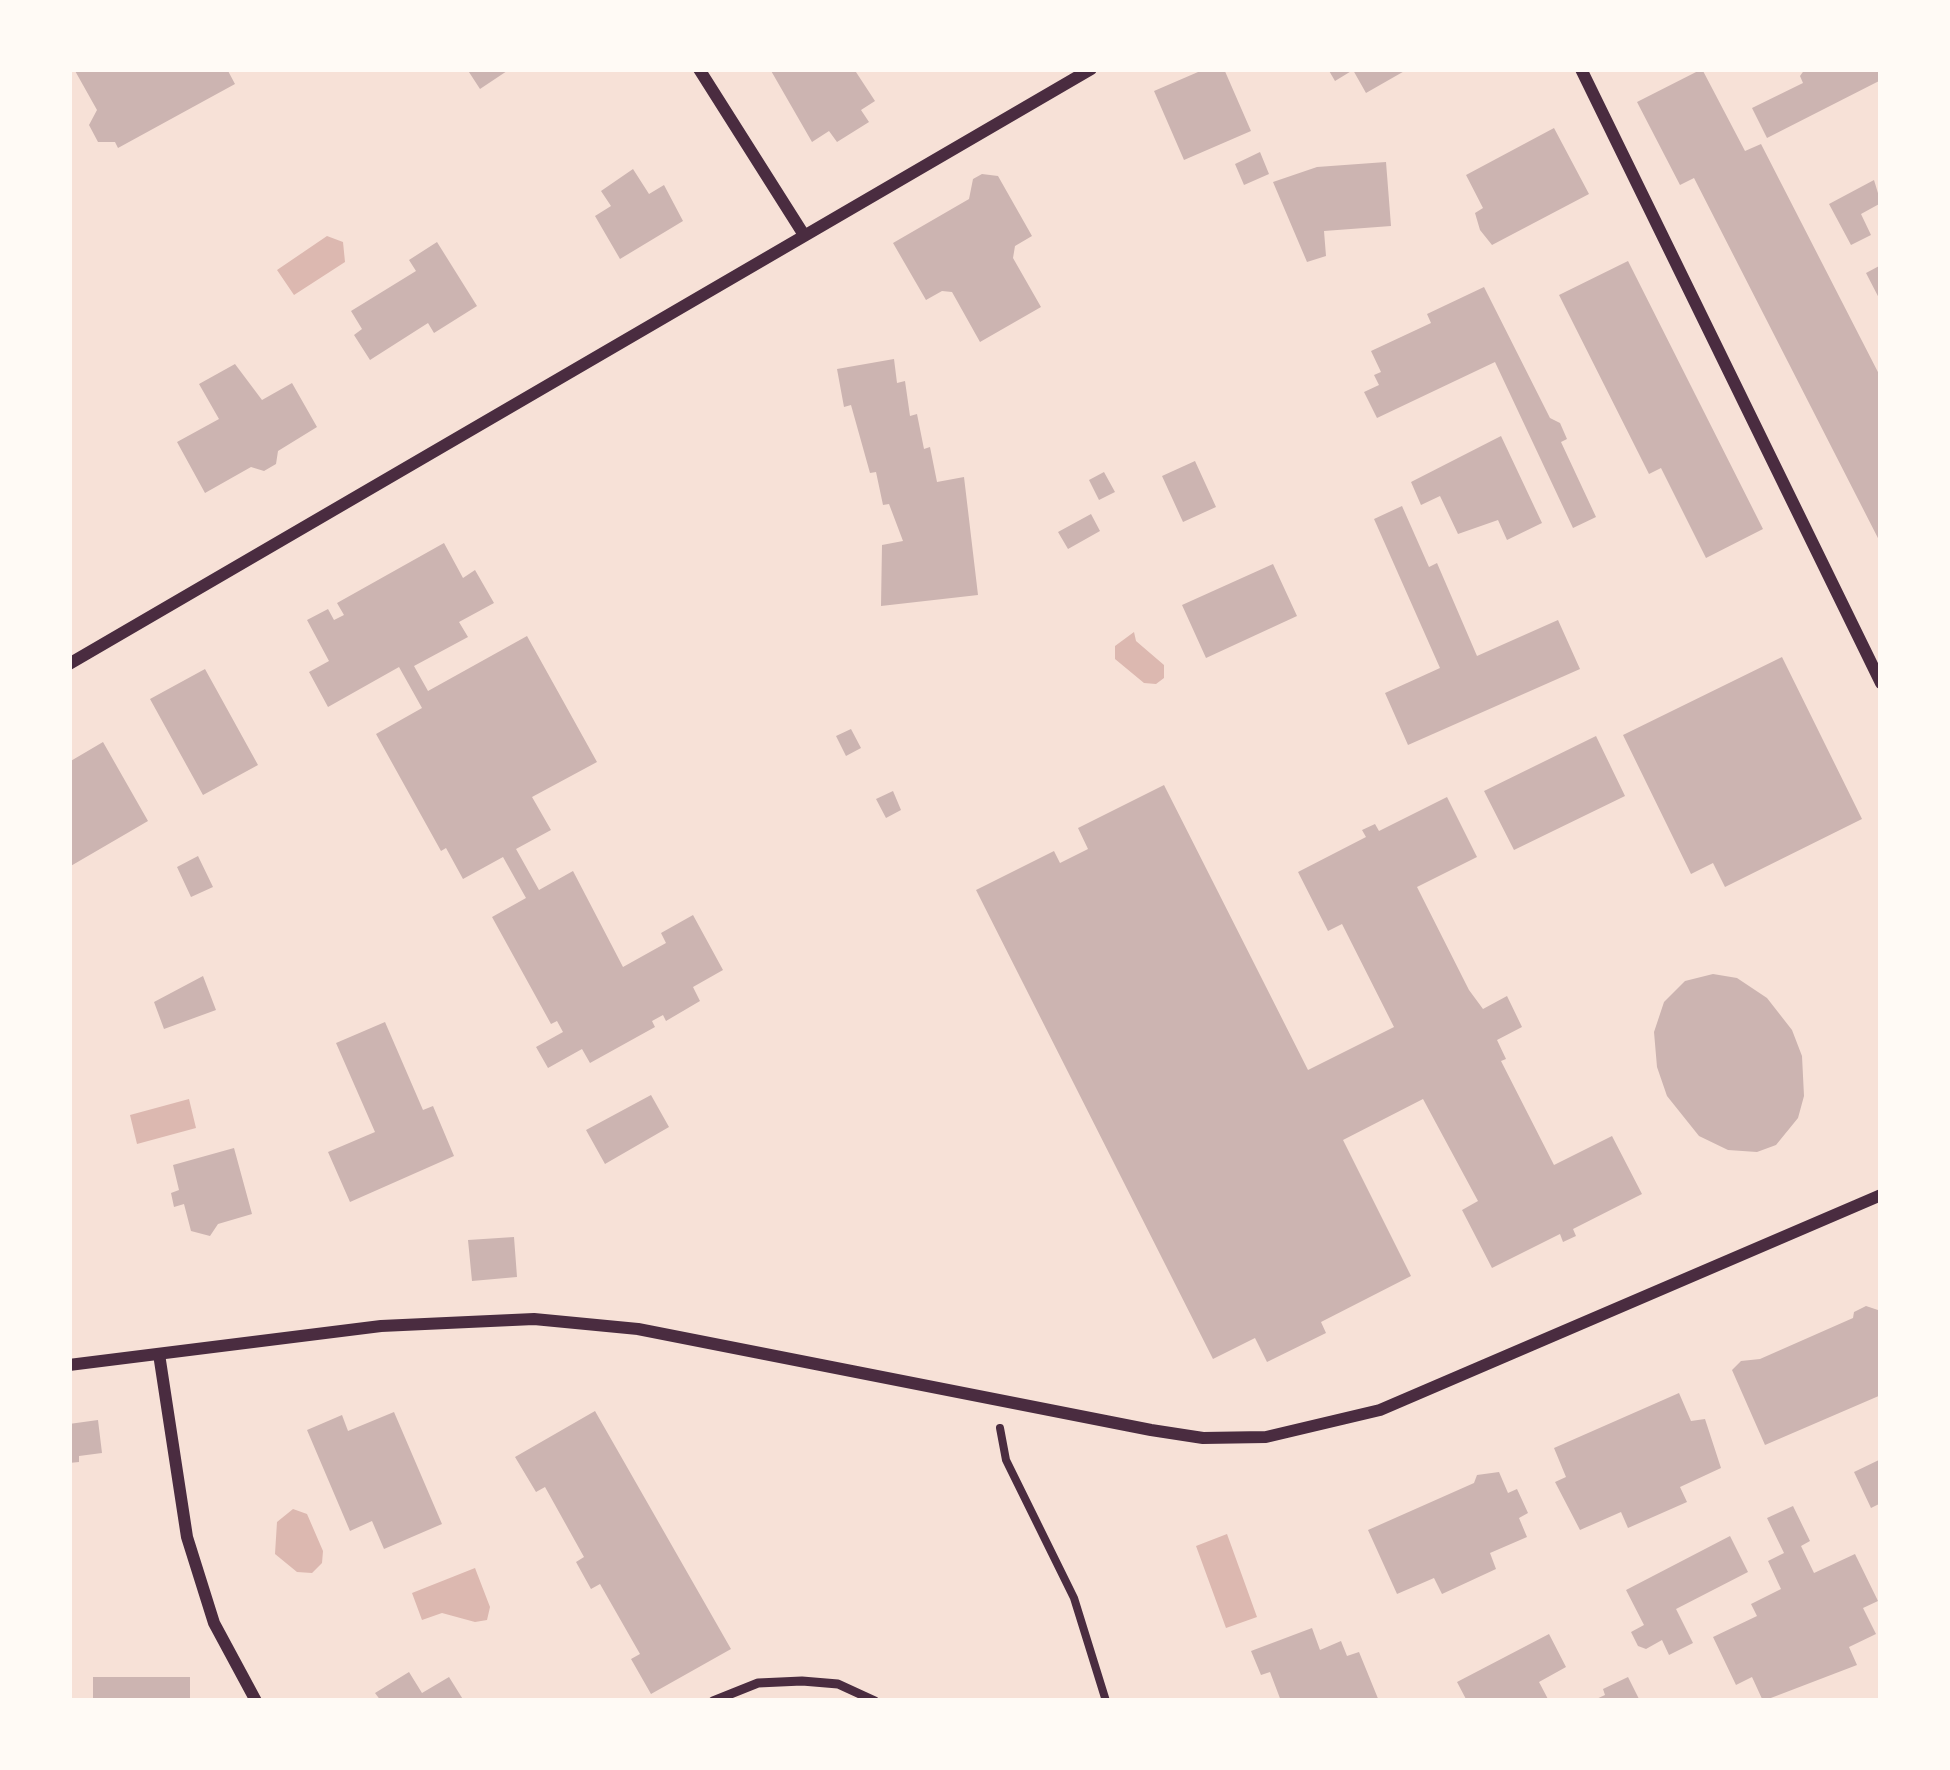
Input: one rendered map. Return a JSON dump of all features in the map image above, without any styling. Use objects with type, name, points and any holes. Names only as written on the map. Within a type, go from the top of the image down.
[{"type":"street","points":[[699,69],[804,235]]},
{"type":"street","points":[[69,664],[1091,69]]},
{"type":"street","points":[[1581,69],[1881,683]]},
{"type":"street","points":[[69,1364],[436,1322],[588,1323],[1150,1430],[1217,1439],[1266,1437],[1380,1410],[1881,1195]]},
{"type":"street","points":[[159,1354],[187,1537],[214,1623],[256,1701]]},
{"type":"lane","points":[[713,1701],[758,1683],[802,1681],[838,1684],[875,1701]]},
{"type":"path","points":[[1006,1460],[1074,1598],[1106,1701]]},
{"type":"shaded area","points":[[327,236],[343,242],[345,262],[294,295],[277,270]]},
{"type":"shaded area","points":[[1134,632],[1136,641],[1164,665],[1164,678],[1156,684],[1144,683],[1115,659],[1115,646]]},
{"type":"shaded area","points":[[189,1099],[196,1128],[137,1144],[130,1115]]},
{"type":"shaded area","points":[[293,1509],[307,1514],[323,1551],[322,1563],[312,1573],[297,1572],[275,1554],[277,1522]]},
{"type":"shaded area","points":[[1227,1534],[1257,1617],[1226,1628],[1196,1546]]},
{"type":"shaded area","points":[[475,1568],[490,1607],[487,1620],[475,1622],[442,1613],[422,1620],[412,1593]]},
{"type":"building","points":[[74,69],[227,69],[235,84],[118,148],[115,142],[98,142],[89,125],[97,110]]},
{"type":"building","points":[[467,69],[510,69],[480,89]]},
{"type":"building","points":[[770,69],[854,69],[875,101],[861,110],[869,122],[837,142],[829,131],[812,142]]},
{"type":"building","points":[[1205,69],[1224,69],[1251,131],[1184,160],[1154,91]]},
{"type":"building","points":[[1328,69],[1408,69],[1366,93],[1353,70],[1335,81]]},
{"type":"building","points":[[1702,69],[1745,151],[1761,144],[1881,378],[1881,544],[1694,178],[1680,185],[1637,102]]},
{"type":"building","points":[[1805,69],[1881,69],[1881,80],[1767,138],[1752,108],[1803,83],[1800,76]]},
{"type":"building","points":[[1554,128],[1589,194],[1492,245],[1480,230],[1475,213],[1483,208],[1466,175]]},
{"type":"building","points":[[1260,152],[1269,174],[1244,185],[1235,164]]},
{"type":"building","points":[[1386,162],[1391,226],[1324,231],[1326,256],[1307,262],[1273,182],[1317,167]]},
{"type":"building","points":[[633,169],[649,194],[664,185],[683,221],[620,259],[595,216],[611,206],[601,191]]},
{"type":"building","points":[[982,174],[998,176],[1032,236],[1015,246],[1013,258],[1041,307],[980,342],[952,292],[942,291],[926,300],[893,243],[969,199],[973,179]]},
{"type":"building","points":[[1874,180],[1881,203],[1861,214],[1871,235],[1851,245],[1829,204]]},
{"type":"building","points":[[437,242],[477,306],[434,333],[428,323],[370,360],[354,335],[362,329],[351,311],[416,271],[409,260]]},
{"type":"building","points":[[1628,261],[1763,529],[1706,558],[1661,468],[1649,474],[1559,295]]},
{"type":"building","points":[[1881,265],[1881,302],[1866,273]]},
{"type":"building","points":[[1484,287],[1550,418],[1560,423],[1567,439],[1561,442],[1596,517],[1573,528],[1495,362],[1377,418],[1364,392],[1379,385],[1374,375],[1381,372],[1371,351],[1431,323],[1427,314]]},
{"type":"building","points":[[894,359],[897,383],[905,381],[910,416],[917,414],[937,482],[964,477],[978,595],[881,606],[882,545],[903,541],[889,504],[883,505],[876,472],[870,473],[851,405],[844,407],[837,369]]},
{"type":"building","points":[[235,364],[262,400],[292,383],[317,427],[278,451],[276,464],[264,471],[251,467],[205,493],[177,442],[219,419],[199,384]]},
{"type":"building","points":[[1501,436],[1542,523],[1507,540],[1498,520],[1458,534],[1440,496],[1421,505],[1411,482]]},
{"type":"building","points":[[1195,461],[1216,507],[1183,522],[1162,476]]},
{"type":"building","points":[[1104,472],[1115,492],[1099,500],[1089,480]]},
{"type":"building","points":[[1402,506],[1429,567],[1437,563],[1477,656],[1558,620],[1580,669],[1408,745],[1385,693],[1440,668],[1374,519]]},
{"type":"building","points":[[1091,514],[1100,531],[1068,549],[1058,532]]},
{"type":"building","points":[[444,543],[463,578],[475,570],[494,603],[459,622],[468,637],[414,666],[428,691],[527,636],[597,762],[532,797],[551,830],[516,849],[539,890],[573,871],[623,967],[666,943],[661,933],[693,915],[723,970],[693,987],[700,1001],[666,1021],[663,1015],[652,1021],[655,1027],[590,1063],[582,1049],[548,1068],[536,1047],[563,1032],[557,1021],[551,1024],[492,917],[526,898],[503,857],[463,879],[446,848],[441,851],[376,734],[422,708],[399,667],[328,707],[309,672],[329,661],[307,620],[328,609],[334,620],[344,615],[337,603]]},
{"type":"building","points":[[1273,564],[1297,616],[1206,658],[1182,605]]},
{"type":"building","points":[[1782,657],[1862,819],[1725,887],[1713,863],[1691,874],[1623,735]]},
{"type":"building","points":[[205,669],[258,765],[203,795],[150,699]]},
{"type":"building","points":[[851,729],[861,748],[846,756],[836,736]]},
{"type":"building","points":[[1596,736],[1625,796],[1514,850],[1484,791]]},
{"type":"building","points":[[103,742],[148,821],[69,867],[69,762]]},
{"type":"building","points":[[1164,785],[1308,1070],[1394,1027],[1342,924],[1328,931],[1298,872],[1366,837],[1362,830],[1375,824],[1379,831],[1447,797],[1477,857],[1417,887],[1483,1009],[1507,996],[1522,1027],[1497,1040],[1506,1059],[1501,1061],[1554,1165],[1612,1136],[1642,1194],[1573,1229],[1576,1236],[1563,1242],[1560,1234],[1492,1268],[1462,1210],[1478,1201],[1423,1099],[1343,1140],[1411,1276],[1321,1322],[1326,1333],[1267,1362],[1255,1338],[1213,1359],[976,890],[1054,851],[1060,863],[1088,849],[1078,828]]},
{"type":"building","points":[[893,791],[901,810],[886,818],[876,799]]},
{"type":"building","points":[[198,856],[213,887],[191,897],[177,867]]},
{"type":"building","points":[[1713,974],[1737,978],[1767,998],[1792,1030],[1802,1056],[1804,1096],[1798,1118],[1776,1145],[1757,1152],[1728,1150],[1699,1136],[1667,1096],[1657,1067],[1654,1032],[1664,1002],[1685,981]]},
{"type":"building","points":[[203,976],[216,1010],[164,1029],[154,1002]]},
{"type":"building","points":[[385,1022],[423,1110],[433,1106],[454,1156],[350,1202],[328,1152],[375,1132],[336,1043]]},
{"type":"building","points":[[651,1095],[669,1127],[605,1164],[586,1130]]},
{"type":"building","points":[[234,1148],[252,1214],[218,1224],[210,1236],[191,1231],[184,1204],[174,1207],[171,1193],[179,1190],[173,1165]]},
{"type":"building","points":[[514,1237],[517,1277],[472,1281],[468,1240]]},
{"type":"building","points":[[1866,1306],[1881,1311],[1881,1395],[1765,1445],[1732,1370],[1741,1361],[1760,1359],[1853,1318],[1854,1312]]},
{"type":"building","points":[[1679,1393],[1691,1421],[1705,1419],[1721,1468],[1680,1487],[1687,1502],[1628,1528],[1621,1512],[1580,1530],[1555,1482],[1566,1477],[1554,1448]]},
{"type":"building","points":[[595,1411],[731,1649],[651,1694],[631,1659],[640,1654],[600,1584],[591,1589],[576,1562],[584,1557],[545,1487],[536,1492],[515,1457]]},
{"type":"building","points":[[394,1412],[442,1524],[384,1549],[372,1521],[350,1531],[307,1430],[342,1415],[348,1431]]},
{"type":"building","points":[[98,1420],[102,1453],[79,1456],[79,1462],[69,1463],[69,1424]]},
{"type":"building","points":[[1881,1459],[1881,1503],[1871,1508],[1854,1472]]},
{"type":"building","points":[[1499,1472],[1508,1493],[1517,1489],[1528,1513],[1519,1518],[1527,1537],[1490,1553],[1496,1569],[1442,1594],[1434,1578],[1397,1594],[1368,1530],[1474,1483],[1477,1475]]},
{"type":"building","points":[[1793,1506],[1810,1541],[1801,1546],[1814,1573],[1855,1554],[1878,1601],[1863,1608],[1876,1634],[1849,1647],[1857,1665],[1763,1701],[1752,1677],[1736,1685],[1713,1637],[1757,1616],[1751,1604],[1781,1589],[1768,1561],[1784,1553],[1767,1518]]},
{"type":"building","points":[[1730,1536],[1748,1572],[1676,1609],[1693,1643],[1669,1655],[1662,1640],[1646,1649],[1638,1646],[1631,1632],[1644,1625],[1626,1590]]},
{"type":"building","points":[[1312,1628],[1320,1650],[1341,1641],[1347,1656],[1359,1652],[1379,1701],[1281,1701],[1270,1672],[1261,1675],[1251,1651]]},
{"type":"building","points":[[1549,1634],[1566,1667],[1539,1682],[1549,1701],[1467,1701],[1457,1682]]},
{"type":"building","points":[[409,1672],[422,1693],[449,1677],[464,1701],[381,1701],[375,1693]]},
{"type":"building","points":[[93,1677],[190,1677],[190,1701],[93,1701]]},
{"type":"building","points":[[1628,1677],[1640,1701],[1592,1701],[1605,1695],[1603,1689]]}]
